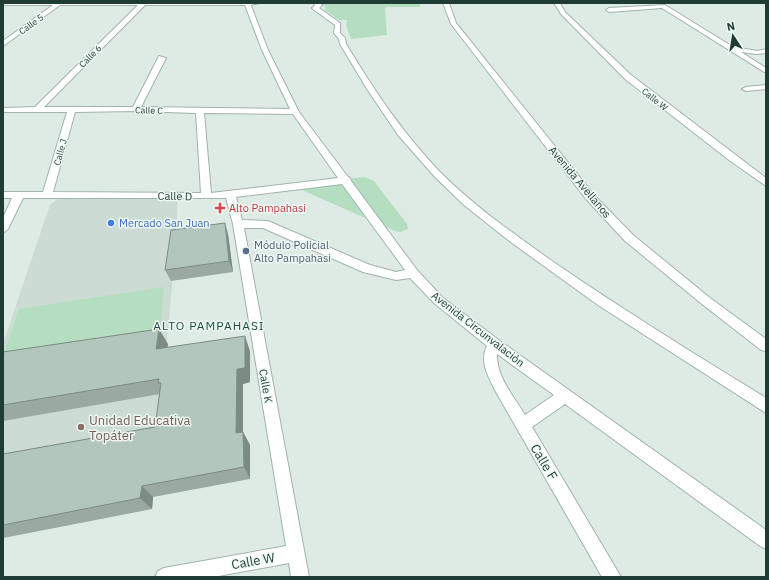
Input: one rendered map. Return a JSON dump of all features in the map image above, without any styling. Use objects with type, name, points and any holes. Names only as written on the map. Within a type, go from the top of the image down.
[{"type":"street","name":"Calle 5","points":[[3,44],[59,3]]},
{"type":"street","points":[[3,4],[249,3]]},
{"type":"street","name":"Avenida Circunvalación","points":[[249,3],[265,50],[295,112],[413,273],[438,300],[495,344],[766,540]]},
{"type":"street","points":[[317,3],[319,5],[315,8],[338,24],[336,33],[342,38],[343,44],[370,91],[424,160],[467,202],[520,244],[605,305],[766,406]]},
{"type":"street","name":"Calle W","points":[[557,3],[563,13],[628,77],[726,154],[766,183]]},
{"type":"street","name":"Calle 6","points":[[37,110],[142,4]]},
{"type":"street","name":"Avenida Avellanos","points":[[447,4],[453,24],[590,197],[628,238],[706,301],[766,346]]},
{"type":"street","points":[[609,10],[663,6],[766,71]]},
{"type":"street","points":[[729,48],[756,52],[766,51]]},
{"type":"street","points":[[136,109],[162,58]]},
{"type":"street","points":[[746,89],[766,87]]},
{"type":"street","name":"Calle J","points":[[47,195],[72,109]]},
{"type":"street","name":"Calle C","points":[[3,110],[136,109],[295,112]]},
{"type":"street","points":[[200,110],[206,196]]},
{"type":"street","name":"Calle D","points":[[3,194],[206,196],[230,195],[346,180]]},
{"type":"street","points":[[3,229],[19,195]]},
{"type":"street","name":"Calle K","points":[[230,195],[238,224],[300,577]]},
{"type":"street","points":[[238,224],[264,224],[367,269],[396,276],[413,273]]},
{"type":"street","name":"Calle F","points":[[495,344],[490,350],[490,357],[495,374],[522,425],[612,577]]},
{"type":"street","points":[[522,425],[566,395]]},
{"type":"street","name":"Calle W","points":[[164,577],[295,553]]},
{"type":"shaded area","name":"Unidad Educativa Topáter","points":[[178,193],[176,241],[152,509],[3,538],[3,344],[50,205],[56,200],[65,197]]},
{"type":"green space","points":[[321,3],[420,3],[420,7],[385,7],[387,35],[351,39],[346,25],[347,20],[339,20],[325,10],[325,7]]},
{"type":"green space","points":[[365,177],[374,181],[407,224],[408,229],[400,232],[395,231],[304,191],[303,188],[310,183]]},
{"type":"green space","points":[[164,287],[159,343],[3,356],[19,309]]},
{"type":"building","points":[[225,223],[229,261],[165,270],[171,230]]},
{"type":"building","points":[[159,329],[156,349],[245,336],[245,368],[237,369],[236,433],[243,432],[244,467],[142,486],[140,498],[3,525],[3,454],[155,427],[161,383],[158,383],[159,379],[3,405],[3,352]]},
{"type":"place","name":"Alto Pampahasi","points":[[220,208]]},
{"type":"place","name":"Mercado San Juan","points":[[111,223]]},
{"type":"place","name":"Módulo Policial Alto Pampahasi","points":[[246,251]]},
{"type":"place","name":"Unidad Educativa Topáter","points":[[81,427]]},
{"type":"district","name":"ALTO PAMPAHASI","points":[[209,325]]}]
